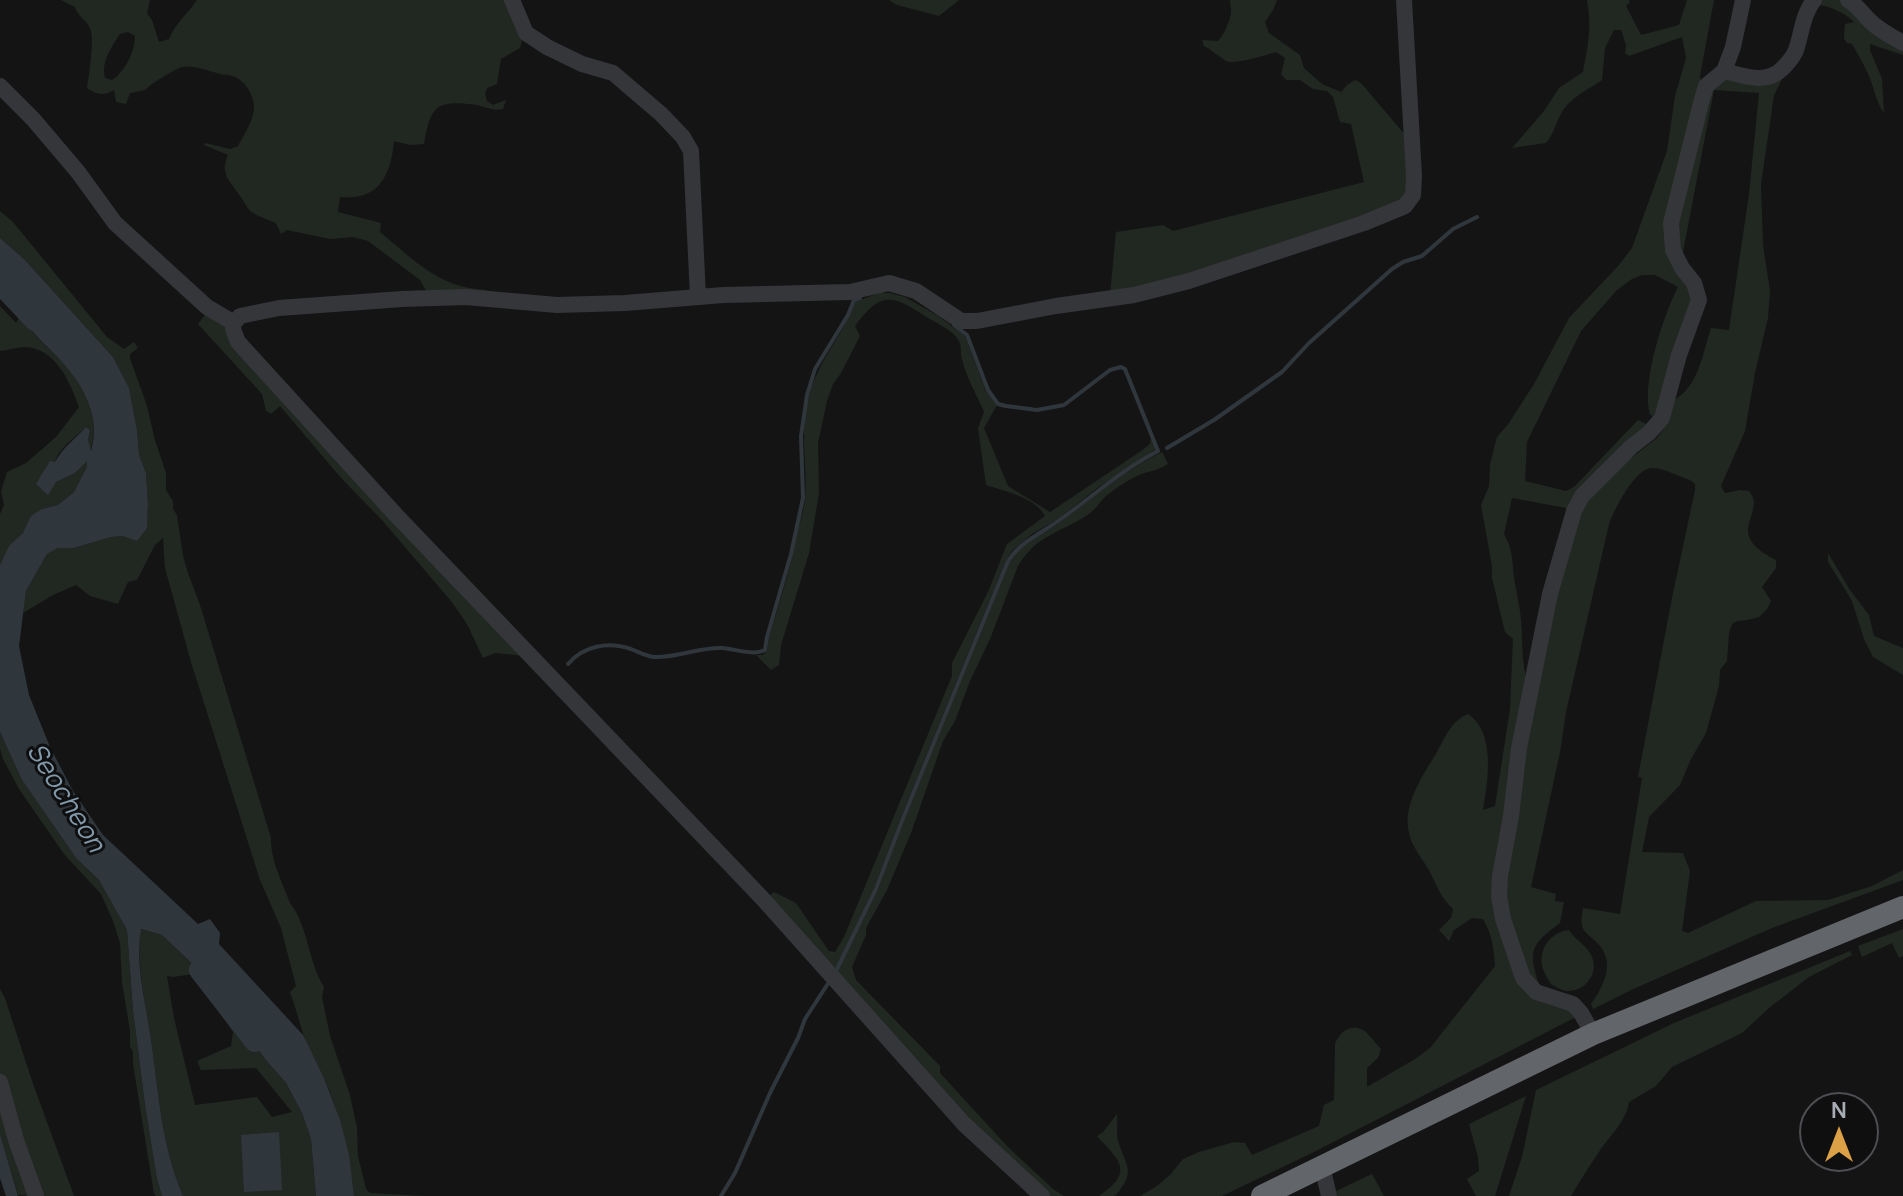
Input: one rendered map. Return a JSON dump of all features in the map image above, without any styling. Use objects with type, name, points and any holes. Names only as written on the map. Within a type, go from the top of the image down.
[{"type":"highway","points":[[1262,1196],[1593,1034],[1903,907]]},
{"type":"street","points":[[512,0],[526,33],[582,64],[613,73],[683,137],[691,151],[698,297]]},
{"type":"street","points":[[1042,1196],[964,1124],[762,898],[385,503],[238,342],[234,323],[240,316],[279,308],[402,299],[466,297],[557,305],[625,303],[698,297],[850,292],[889,283],[916,291],[961,321],[977,321],[1134,295],[1189,281],[1364,223],[1405,206],[1413,195],[1414,176],[1404,0]]},
{"type":"street","points":[[1593,1034],[1573,1004],[1536,992],[1523,978],[1503,919],[1500,876],[1519,748],[1547,607],[1574,511],[1582,496],[1662,418],[1679,355],[1699,300],[1694,283],[1673,250],[1671,223],[1706,86],[1724,71],[1733,47],[1743,0]]},
{"type":"street","points":[[1724,71],[1765,78],[1777,74],[1796,52],[1806,13],[1814,0]]},
{"type":"street","points":[[1848,0],[1881,30],[1903,43]]},
{"type":"street","points":[[0,86],[78,172],[115,223],[207,307],[234,323]]},
{"type":"street","points":[[0,1082],[36,1196]]},
{"type":"street","points":[[1322,1166],[1329,1196]]},
{"type":"shaded area","points":[[61,0],[150,0],[147,13],[159,42],[169,39],[197,0],[508,0],[527,38],[522,40],[520,48],[501,59],[497,84],[487,88],[485,93],[487,101],[493,105],[506,100],[503,109],[453,103],[438,108],[430,120],[424,144],[394,141],[390,165],[380,183],[364,195],[340,197],[338,212],[381,223],[380,232],[428,271],[454,284],[489,292],[429,296],[420,280],[368,241],[353,237],[330,239],[287,230],[281,234],[276,223],[250,210],[230,182],[225,173],[228,155],[204,145],[230,149],[238,146],[254,110],[247,87],[230,75],[182,67],[145,90],[130,93],[126,104],[116,102],[114,90],[103,94],[94,92],[87,88],[91,33],[75,7]],"holes":[[[128,32],[135,36],[125,67],[112,80],[105,78],[106,60],[120,34]]]},
{"type":"shaded area","points":[[889,0],[959,0],[939,16]]},
{"type":"shaded area","points":[[1230,0],[1277,0],[1265,22],[1269,33],[1300,55],[1304,68],[1322,84],[1341,92],[1355,80],[1361,83],[1410,144],[1405,200],[1263,254],[1110,295],[1116,232],[1163,225],[1173,231],[1364,182],[1351,124],[1340,122],[1333,97],[1327,91],[1313,89],[1300,80],[1286,80],[1281,74],[1285,58],[1276,52],[1230,62],[1204,46],[1202,40],[1218,41],[1224,32],[1231,12]]},
{"type":"shaded area","points":[[1587,0],[1629,0],[1626,6],[1641,35],[1679,25],[1687,0],[1714,0],[1700,76],[1702,85],[1667,218],[1692,296],[1659,417],[1650,415],[1648,386],[1660,332],[1678,287],[1655,275],[1642,275],[1617,290],[1581,331],[1527,442],[1525,481],[1566,491],[1574,487],[1638,420],[1651,426],[1571,509],[1512,498],[1504,534],[1512,555],[1528,683],[1497,873],[1520,984],[1576,1017],[1222,1196],[1140,1196],[1170,1175],[1183,1159],[1199,1152],[1234,1142],[1245,1143],[1252,1155],[1319,1126],[1324,1105],[1334,1100],[1335,1044],[1344,1031],[1352,1028],[1362,1030],[1381,1049],[1378,1058],[1367,1068],[1367,1087],[1430,1048],[1495,966],[1489,930],[1483,919],[1472,918],[1454,930],[1449,941],[1439,930],[1451,918],[1453,909],[1442,896],[1413,844],[1408,812],[1420,780],[1446,735],[1457,721],[1468,714],[1477,722],[1486,745],[1488,772],[1483,810],[1495,806],[1510,709],[1513,639],[1505,632],[1492,578],[1481,505],[1489,486],[1490,464],[1497,437],[1534,384],[1569,318],[1632,248],[1667,151],[1675,96],[1686,58],[1682,37],[1629,56],[1625,53],[1621,30],[1614,30],[1605,48],[1602,80],[1569,103],[1546,143],[1512,148],[1559,88],[1583,72],[1589,28]]},
{"type":"shaded area","points":[[1820,0],[1842,0],[1903,48],[1903,55],[1870,44],[1882,79],[1884,113],[1862,62],[1852,44],[1844,39],[1845,24],[1854,22],[1838,11],[1819,5]]},
{"type":"shaded area","points":[[1721,76],[1782,79],[1774,95],[1761,184],[1763,245],[1770,291],[1768,318],[1745,431],[1721,486],[1725,493],[1749,491],[1754,508],[1748,532],[1751,541],[1776,560],[1776,568],[1762,587],[1771,601],[1767,609],[1759,617],[1732,624],[1727,661],[1720,670],[1719,686],[1706,733],[1680,785],[1649,817],[1642,852],[1683,853],[1690,871],[1682,931],[1688,933],[1756,901],[1828,900],[1872,886],[1903,870],[1903,880],[1772,928],[1593,1009],[1591,1004],[1606,976],[1607,961],[1600,946],[1582,927],[1583,908],[1620,914],[1642,778],[1638,777],[1695,490],[1695,484],[1690,480],[1660,469],[1645,470],[1626,491],[1609,524],[1566,712],[1531,887],[1556,894],[1555,901],[1564,902],[1560,923],[1534,949],[1533,963],[1539,984],[1522,967],[1502,892],[1524,748],[1569,544],[1586,501],[1617,469],[1657,438],[1664,428],[1673,400],[1694,379],[1711,328],[1729,330],[1749,194],[1759,93],[1714,90],[1682,257],[1675,235],[1704,101]]},
{"type":"shaded area","points":[[0,211],[13,222],[107,337],[124,349],[134,342],[138,348],[130,354],[130,358],[166,473],[166,490],[177,515],[183,556],[271,838],[275,863],[290,903],[301,922],[314,966],[324,987],[322,997],[330,1036],[350,1095],[366,1189],[370,1193],[425,1196],[354,1196],[336,1108],[305,1040],[290,992],[296,986],[281,928],[260,880],[191,662],[165,568],[163,538],[155,545],[137,580],[128,582],[118,604],[90,596],[76,585],[23,613],[26,591],[47,554],[58,548],[74,548],[147,528],[148,504],[146,473],[139,455],[129,389],[113,357],[24,259],[0,238]]},
{"type":"shaded area","points":[[0,275],[31,329],[78,383],[89,404],[94,427],[90,453],[90,430],[86,427],[64,448],[55,462],[56,482],[75,473],[87,460],[88,467],[74,492],[58,505],[42,509],[10,546],[0,565],[0,514],[4,505],[1,491],[7,472],[26,463],[56,437],[79,407],[60,368],[46,354],[26,347],[0,351],[0,306],[16,323],[19,318],[0,285]]},
{"type":"shaded area","points":[[879,293],[905,297],[965,336],[986,391],[997,405],[984,428],[1008,486],[1050,512],[1141,451],[1150,444],[1151,438],[1156,449],[1032,534],[1006,560],[874,889],[835,970],[767,898],[774,892],[796,903],[829,951],[835,952],[844,937],[952,676],[952,663],[988,592],[1007,544],[1045,516],[1027,499],[986,485],[978,428],[984,412],[966,372],[956,337],[906,305],[897,301],[881,301],[864,314],[855,326],[860,336],[827,401],[818,443],[819,493],[809,553],[781,645],[779,665],[771,670],[756,655],[767,651],[803,511],[806,410],[813,383],[855,302]]},
{"type":"shaded area","points":[[207,312],[226,325],[526,656],[495,653],[483,658],[467,624],[451,601],[381,519],[342,479],[280,406],[271,414],[266,411],[262,394],[198,324]]},
{"type":"shaded area","points":[[1162,452],[1168,464],[1137,476],[1106,496],[1089,514],[1041,540],[1018,566],[955,721],[943,741],[911,833],[887,890],[866,928],[852,967],[856,980],[940,1066],[940,1073],[1008,1147],[1064,1196],[1049,1196],[970,1123],[837,972],[878,890],[1009,562],[1027,544],[1123,475]]},
{"type":"shaded area","points":[[1828,553],[1869,615],[1874,636],[1903,648],[1903,675],[1873,657],[1852,601],[1828,562]]},
{"type":"shaded area","points":[[0,732],[22,780],[76,858],[99,880],[127,930],[145,1105],[162,1196],[154,1194],[130,1046],[120,943],[113,921],[101,894],[64,854],[19,789],[3,759]]},
{"type":"shaded area","points":[[140,929],[162,935],[201,972],[286,1083],[311,1139],[316,1196],[183,1196],[162,1119],[142,984]],"holes":[[[193,974],[233,1032],[231,1046],[197,1061],[201,1070],[256,1068],[292,1112],[272,1117],[257,1097],[195,1105],[167,976]]]},
{"type":"shaded area","points":[[1903,929],[1903,956],[1899,958],[1892,943],[1862,957],[1858,946]]},
{"type":"shaded area","points":[[1569,930],[1589,951],[1594,966],[1584,985],[1568,991],[1551,984],[1543,970],[1542,958],[1548,942],[1557,934]]},
{"type":"shaded area","points":[[1850,951],[1852,955],[1809,977],[1742,1033],[1672,1067],[1656,1086],[1629,1102],[1621,1122],[1571,1196],[1509,1196],[1522,1157],[1536,1090],[1674,1023]]},
{"type":"shaded area","points":[[0,989],[74,1196],[38,1196],[0,1075]]},
{"type":"shaded area","points":[[1526,1096],[1495,1196],[1476,1196],[1467,1179],[1479,1171],[1469,1124]]},
{"type":"shaded area","points":[[0,1097],[32,1196],[18,1195],[0,1134]]},
{"type":"shaded area","points":[[1117,1114],[1118,1141],[1128,1175],[1115,1196],[1099,1196],[1110,1188],[1120,1173],[1117,1160],[1097,1136]]},
{"type":"shaded area","points":[[1372,1174],[1384,1196],[1337,1196],[1336,1191]]},
{"type":"water","points":[[0,238],[24,259],[113,357],[129,388],[139,455],[146,473],[148,504],[147,528],[137,541],[123,536],[111,537],[74,548],[58,548],[47,554],[26,591],[19,646],[29,695],[50,747],[73,791],[103,835],[198,924],[210,919],[220,933],[219,944],[303,1035],[340,1120],[349,1155],[354,1196],[316,1196],[311,1139],[286,1083],[201,972],[162,935],[141,929],[140,971],[162,1119],[183,1196],[162,1196],[145,1105],[127,930],[99,880],[76,858],[22,780],[0,732],[0,565],[9,546],[23,533],[31,516],[58,505],[74,492],[87,461],[75,473],[56,482],[48,495],[36,484],[50,461],[55,462],[65,447],[86,427],[90,430],[88,440],[91,451],[94,426],[88,403],[77,381],[31,329],[0,275]]},
{"type":"water","points":[[279,1132],[282,1190],[244,1192],[241,1135]]},
{"type":"water","points":[[0,1134],[18,1196],[6,1196],[0,1178]]},
{"type":"waterway","points":[[1167,448],[1214,420],[1282,372],[1309,343],[1392,269],[1422,256],[1453,229],[1477,217]]},
{"type":"waterway","name":"Seocheon","points":[[0,283],[35,320]]},
{"type":"waterway","points":[[568,664],[588,649],[605,645],[654,657],[713,648],[750,652],[765,650],[803,498],[801,436],[807,395],[815,369],[854,300],[860,298]]},
{"type":"waterway","points":[[836,971],[876,889],[1008,561],[1025,543],[1120,474],[1158,451],[1125,369],[1110,370],[1064,405],[1037,410],[998,404],[988,390],[967,335],[954,325]]},
{"type":"waterway","name":"Seocheon","points":[[200,970],[255,1041]]},
{"type":"waterway","points":[[721,1196],[735,1173],[805,1019],[829,982]]}]
